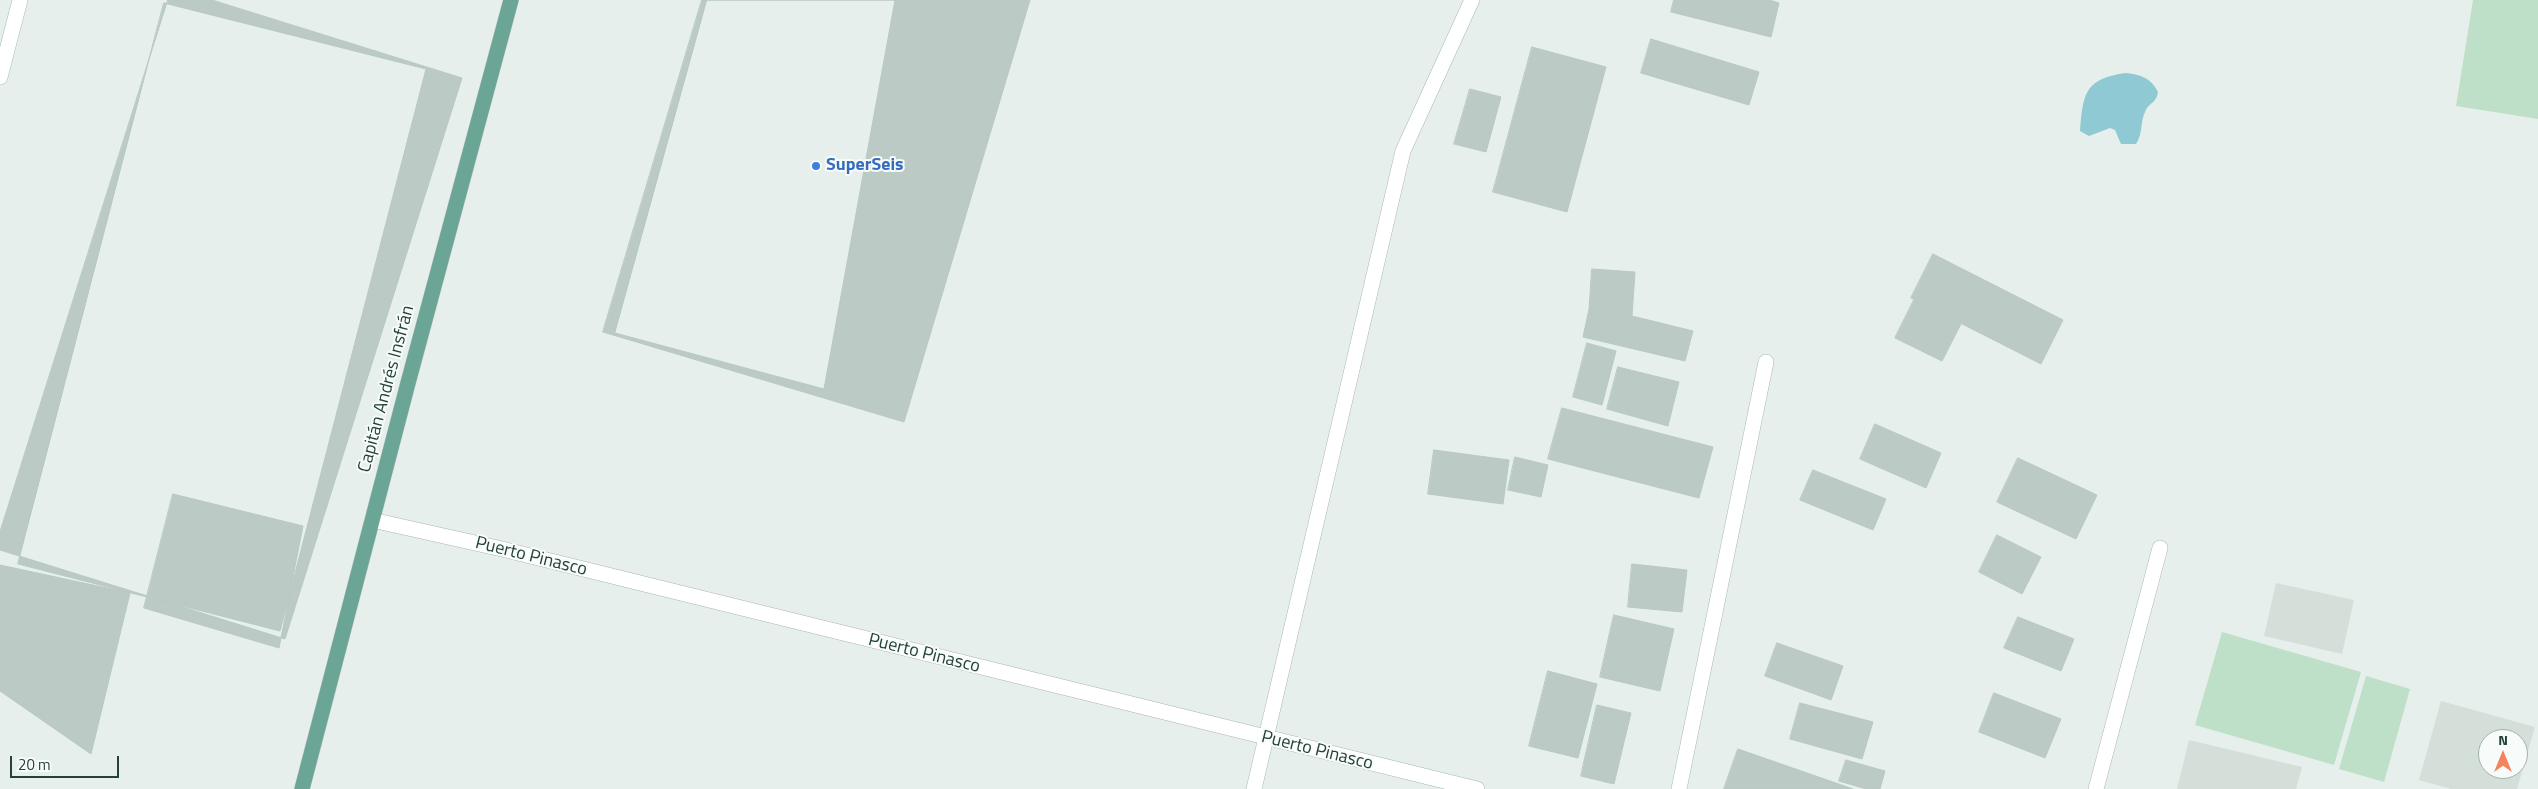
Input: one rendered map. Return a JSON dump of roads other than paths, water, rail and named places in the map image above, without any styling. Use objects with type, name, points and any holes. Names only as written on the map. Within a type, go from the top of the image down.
[{"type":"main road","name":"Capitán Andrés Insfrán","points":[[302,789],[511,0]]},
{"type":"street","points":[[0,77],[20,0]]},
{"type":"street","points":[[1254,789],[1403,151],[1472,0]]},
{"type":"street","points":[[1678,789],[1766,362]]},
{"type":"street","name":"Puerto Pinasco","points":[[372,520],[502,549],[1476,789]]},
{"type":"street","points":[[2096,789],[2160,548]]},
{"type":"water","points":[[2125,73],[2136,74],[2148,80],[2158,92],[2156,99],[2148,106],[2145,112],[2140,136],[2136,144],[2121,144],[2115,130],[2110,128],[2089,136],[2080,131],[2083,107],[2089,90],[2102,79]]},
{"type":"place","name":"SuperSeis","points":[[816,166]]}]
